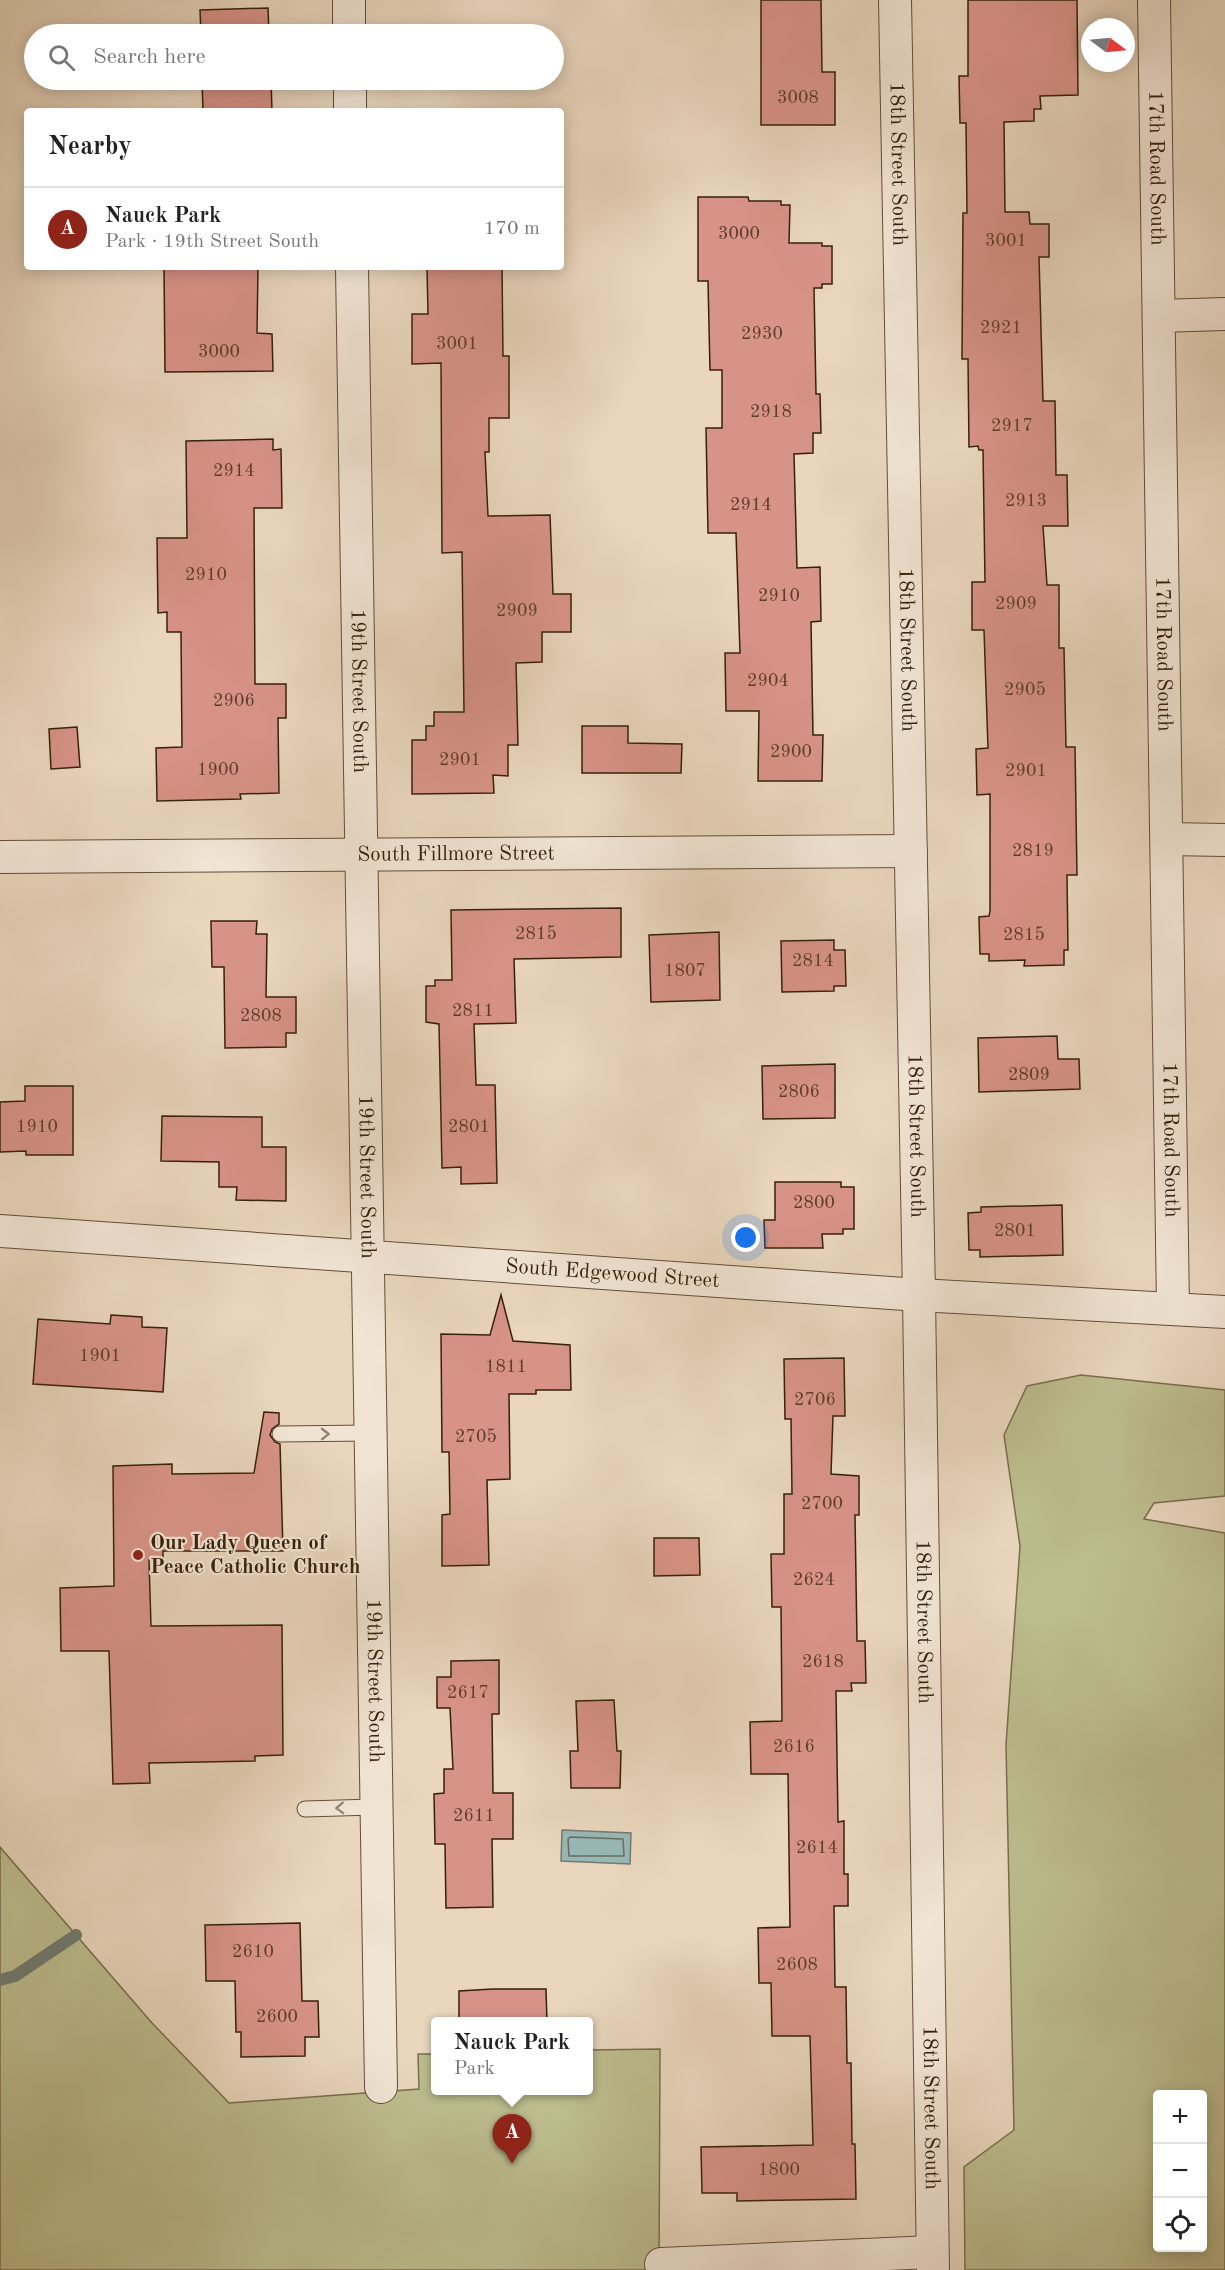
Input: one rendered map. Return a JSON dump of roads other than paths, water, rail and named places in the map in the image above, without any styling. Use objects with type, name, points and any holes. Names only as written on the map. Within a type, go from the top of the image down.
[{"type":"street","points":[[348,0],[349,24]]},
{"type":"street","name":"18th Street South","points":[[895,0],[919,1295],[933,2261]]},
{"type":"street","name":"17th Road South","points":[[1154,0],[1168,839],[1173,1309]]},
{"type":"street","points":[[350,90],[350,108]]},
{"type":"street","name":"19th Street South","points":[[352,270],[374,1806],[381,2087]]},
{"type":"street","points":[[1159,316],[1225,314]]},
{"type":"street","points":[[1168,839],[1225,840]]},
{"type":"street","name":"South Fillmore Street","points":[[0,857],[911,851]]},
{"type":"street","name":"South Edgewood Street","points":[[0,1231],[919,1295],[1225,1312]]},
{"type":"street","points":[[661,2264],[933,2261]]},
{"type":"lane","points":[[280,1434],[369,1433]]},
{"type":"lane","points":[[305,1809],[374,1806]]},
{"type":"water","points":[[562,1830],[631,1833],[630,1864],[561,1861]]},
{"type":"waterway","points":[[0,1980],[15,1976],[76,1935]]},
{"type":"place","name":"Our Lady Queen of Peace Catholic Church","points":[[138,1555]]},
{"type":"place","name":"Nauck Park","points":[[512,2164]]}]
